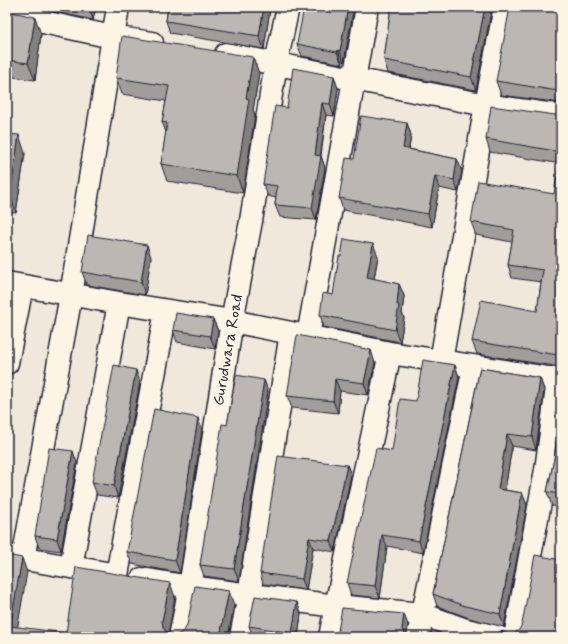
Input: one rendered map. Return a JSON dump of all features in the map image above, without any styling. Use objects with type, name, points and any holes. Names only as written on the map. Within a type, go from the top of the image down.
[{"type":"street","points":[[118,7],[112,36],[72,295],[15,558],[190,587],[336,606],[422,614],[466,630],[498,637]]},
{"type":"street","name":"Gurudwara Road","points":[[180,637],[190,587],[232,321],[251,221],[276,63],[288,7]]},
{"type":"street","points":[[241,637],[299,334],[355,78],[368,7]]},
{"type":"street","points":[[441,361],[486,104],[505,7]]},
{"type":"street","points":[[7,14],[112,36],[174,47]]},
{"type":"street","points":[[205,51],[276,63],[486,104],[561,116]]},
{"type":"street","points":[[7,363],[15,284],[72,295],[232,321],[390,353],[559,380],[546,470],[515,637]]},
{"type":"street","points":[[71,567],[119,303]]},
{"type":"street","points":[[117,575],[166,311]]},
{"type":"street","points":[[330,637],[390,353]]},
{"type":"street","points":[[418,637],[474,367]]},
{"type":"building","points":[[168,7],[264,7],[259,36],[166,21]]},
{"type":"building","points":[[304,7],[348,7],[340,51],[338,50],[337,52],[297,44]]},
{"type":"building","points":[[391,7],[485,7],[471,77],[384,60]]},
{"type":"building","points":[[510,7],[561,7],[561,92],[496,81]]},
{"type":"building","points":[[7,11],[35,17],[28,63],[7,60]]},
{"type":"building","points":[[122,36],[253,57],[246,98],[249,99],[237,176],[161,164],[167,123],[162,122],[169,86],[116,78]]},
{"type":"building","points":[[293,68],[334,76],[330,104],[322,103],[315,155],[321,156],[312,208],[275,205],[277,186],[263,184],[275,106],[287,108]]},
{"type":"building","points":[[491,106],[555,115],[561,114],[561,152],[486,139]]},
{"type":"building","points":[[361,116],[407,123],[403,148],[457,159],[454,180],[435,176],[428,214],[339,198],[346,158],[354,159]]},
{"type":"building","points":[[7,134],[19,135],[10,195],[7,195]]},
{"type":"building","points":[[558,168],[561,169],[561,356],[472,341],[481,300],[537,311],[543,270],[508,265],[514,230],[471,222],[478,181],[554,194]]},
{"type":"building","points":[[88,235],[147,245],[141,282],[82,272]]},
{"type":"building","points":[[344,239],[373,244],[367,277],[399,284],[397,305],[399,305],[395,330],[320,315],[323,293],[333,295],[339,256],[341,256]]},
{"type":"building","points":[[176,313],[213,319],[210,336],[173,330]]},
{"type":"building","points":[[297,335],[371,350],[364,383],[335,379],[333,401],[287,396]]},
{"type":"building","points":[[423,360],[455,365],[419,541],[382,535],[375,586],[347,583],[376,448],[392,451],[400,399],[416,401]]},
{"type":"building","points":[[114,365],[136,370],[114,486],[92,482]]},
{"type":"building","points":[[480,368],[540,378],[532,437],[507,434],[498,489],[522,493],[500,614],[465,606],[433,594]]},
{"type":"building","points":[[236,375],[264,380],[234,569],[200,565],[222,424],[227,425]]},
{"type":"building","points":[[561,403],[561,494],[547,492],[554,459]]},
{"type":"building","points":[[154,409],[198,418],[175,560],[127,552]]},
{"type":"building","points":[[49,448],[73,451],[57,539],[35,536]]},
{"type":"building","points":[[278,456],[347,465],[331,541],[309,538],[302,579],[260,573]]},
{"type":"building","points":[[7,555],[22,558],[10,626],[66,633],[76,567],[170,583],[162,621],[166,632],[173,635],[184,631],[187,625],[195,586],[229,591],[220,637],[7,637]]},
{"type":"building","points":[[535,555],[561,560],[561,630],[559,637],[472,637],[474,631],[496,634],[501,631],[508,634],[514,634],[519,630],[522,624]]},
{"type":"building","points":[[255,596],[297,602],[292,633],[249,626]]},
{"type":"building","points":[[342,608],[404,614],[402,629],[405,635],[409,637],[337,637]]}]
